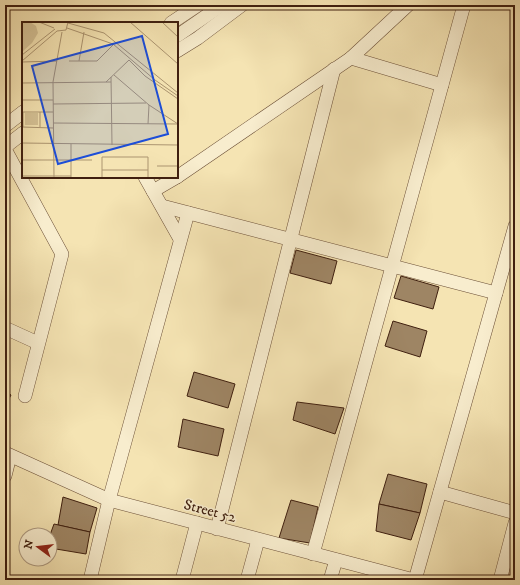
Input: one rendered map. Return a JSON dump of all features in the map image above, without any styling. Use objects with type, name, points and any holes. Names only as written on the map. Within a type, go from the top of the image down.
[{"type":"street","points":[[172,22],[198,5]]},
{"type":"street","points":[[178,35],[222,5]]},
{"type":"street","points":[[178,50],[198,38],[242,5]]},
{"type":"street","points":[[178,176],[350,58],[408,5]]},
{"type":"street","points":[[313,554],[464,5]]},
{"type":"street","points":[[350,58],[442,85]]},
{"type":"street","points":[[217,529],[334,69]]},
{"type":"street","points":[[5,126],[22,113]]},
{"type":"street","points":[[22,134],[5,148],[62,254],[24,396]]},
{"type":"street","points":[[146,178],[180,239]]},
{"type":"street","points":[[153,191],[175,178]]},
{"type":"street","points":[[162,206],[496,294]]},
{"type":"street","points":[[90,580],[109,500],[188,213]]},
{"type":"street","points":[[414,580],[515,226]]},
{"type":"street","points":[[5,328],[38,343]]},
{"type":"street","points":[[5,476],[8,454]]},
{"type":"street","name":"Street 52","points":[[8,454],[109,500],[414,580]]},
{"type":"street","points":[[440,492],[515,513]]},
{"type":"street","points":[[182,580],[197,523]]},
{"type":"street","points":[[500,580],[515,523]]},
{"type":"street","points":[[247,580],[258,540]]},
{"type":"street","points":[[330,580],[336,560]]},
{"type":"building","points":[[296,250],[337,261],[331,284],[290,273]]},
{"type":"building","points":[[401,276],[439,287],[433,309],[394,298]]},
{"type":"building","points":[[393,321],[427,331],[420,357],[385,346]]},
{"type":"building","points":[[194,372],[235,384],[228,408],[187,396]]},
{"type":"building","points":[[5,391],[11,395],[5,406]]},
{"type":"building","points":[[297,402],[344,408],[335,434],[293,420]]},
{"type":"building","points":[[183,419],[224,429],[218,456],[178,447]]},
{"type":"building","points":[[388,474],[427,484],[420,513],[379,504]]},
{"type":"building","points":[[63,497],[97,508],[90,532],[58,525]]},
{"type":"building","points":[[291,500],[318,507],[310,543],[279,538]]},
{"type":"building","points":[[379,504],[420,513],[411,540],[376,531]]},
{"type":"building","points":[[54,524],[90,532],[86,554],[58,549],[58,527],[53,527]]}]
